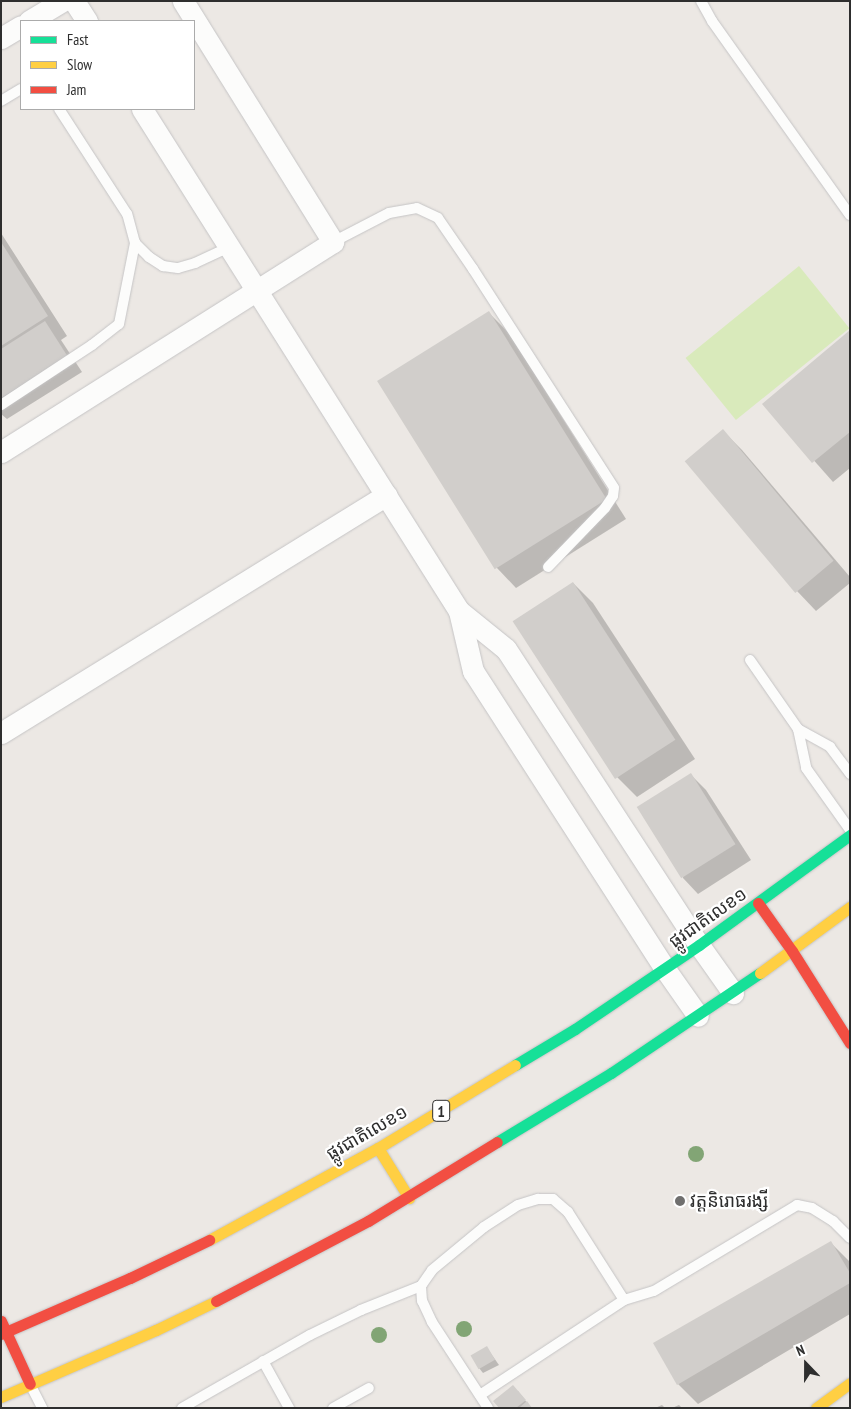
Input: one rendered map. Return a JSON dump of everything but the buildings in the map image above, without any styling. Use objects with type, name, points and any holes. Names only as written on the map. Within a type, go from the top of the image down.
[{"type":"main road","name":"ផ្លូវជាតិលេខ១","points":[[3,1329],[130,1278],[237,1226],[378,1148],[575,1029],[665,969],[850,835]]},
{"type":"main road","points":[[758,903],[792,950],[850,1043]]},
{"type":"main road","points":[[1,1397],[156,1330],[262,1278],[409,1198],[611,1074],[733,993],[850,907]]},
{"type":"main road","points":[[378,1148],[409,1198]]},
{"type":"main road","points":[[3,1329],[30,1384]]},
{"type":"main road","points":[[816,1408],[850,1383]]},
{"type":"street","points":[[31,20],[62,1]]},
{"type":"street","points":[[74,1],[86,20]]},
{"type":"street","points":[[183,1],[195,20]]},
{"type":"street","points":[[1,452],[258,292],[333,242],[195,20]]},
{"type":"street","points":[[1,38],[20,27]]},
{"type":"street","points":[[143,110],[459,611],[506,649],[699,945],[733,993]]},
{"type":"street","points":[[1,733],[386,495]]},
{"type":"street","points":[[459,611],[473,671],[665,969],[698,1016]]},
{"type":"lane","points":[[701,1],[718,29],[850,216]]},
{"type":"lane","points":[[1,101],[20,89]]},
{"type":"lane","points":[[1,405],[92,345],[119,324],[135,243],[127,214],[60,110]]},
{"type":"lane","points":[[333,242],[389,213],[417,208],[438,218],[473,270],[614,488],[613,496],[605,508],[548,567]]},
{"type":"lane","points":[[135,243],[149,257],[163,266],[178,268],[195,263],[229,246]]},
{"type":"lane","points":[[750,660],[798,729],[806,768],[850,830]]},
{"type":"lane","points":[[798,729],[830,747],[850,774]]},
{"type":"lane","points":[[182,1408],[310,1335],[361,1310],[421,1286],[432,1270],[484,1227],[518,1205],[538,1199],[553,1199],[568,1212],[624,1300]]},
{"type":"lane","points":[[480,1395],[624,1300],[660,1287],[797,1205],[812,1208],[833,1221],[850,1238]]},
{"type":"lane","points":[[421,1286],[422,1302],[432,1322],[488,1408]]},
{"type":"lane","points":[[263,1361],[289,1408]]},
{"type":"lane","points":[[30,1384],[42,1408]]},
{"type":"lane","points":[[333,1408],[370,1388]]},
{"type":"green space","points":[[799,266],[849,328],[736,420],[686,358]]},
{"type":"traffic: fast","points":[[515,1065],[575,1029],[699,945],[850,835]]},
{"type":"traffic: fast","points":[[497,1142],[611,1073],[760,973]]},
{"type":"traffic: slow","points":[[760,973],[850,907]]},
{"type":"traffic: slow","points":[[209,1240],[378,1148],[515,1065]]},
{"type":"traffic: slow","points":[[378,1148],[409,1198]]},
{"type":"traffic: slow","points":[[1,1397],[156,1330],[216,1301]]},
{"type":"traffic: slow","points":[[816,1408],[850,1383]]},
{"type":"traffic: jam","points":[[758,903],[792,951],[850,1043]]},
{"type":"traffic: jam","points":[[216,1301],[368,1221],[497,1142]]},
{"type":"traffic: jam","points":[[1,1334],[130,1278],[209,1240]]},
{"type":"traffic: jam","points":[[1,1321],[30,1384]]},
{"type":"place","name":"វត្តនិរោធរង្សី","points":[[680,1201]]}]
